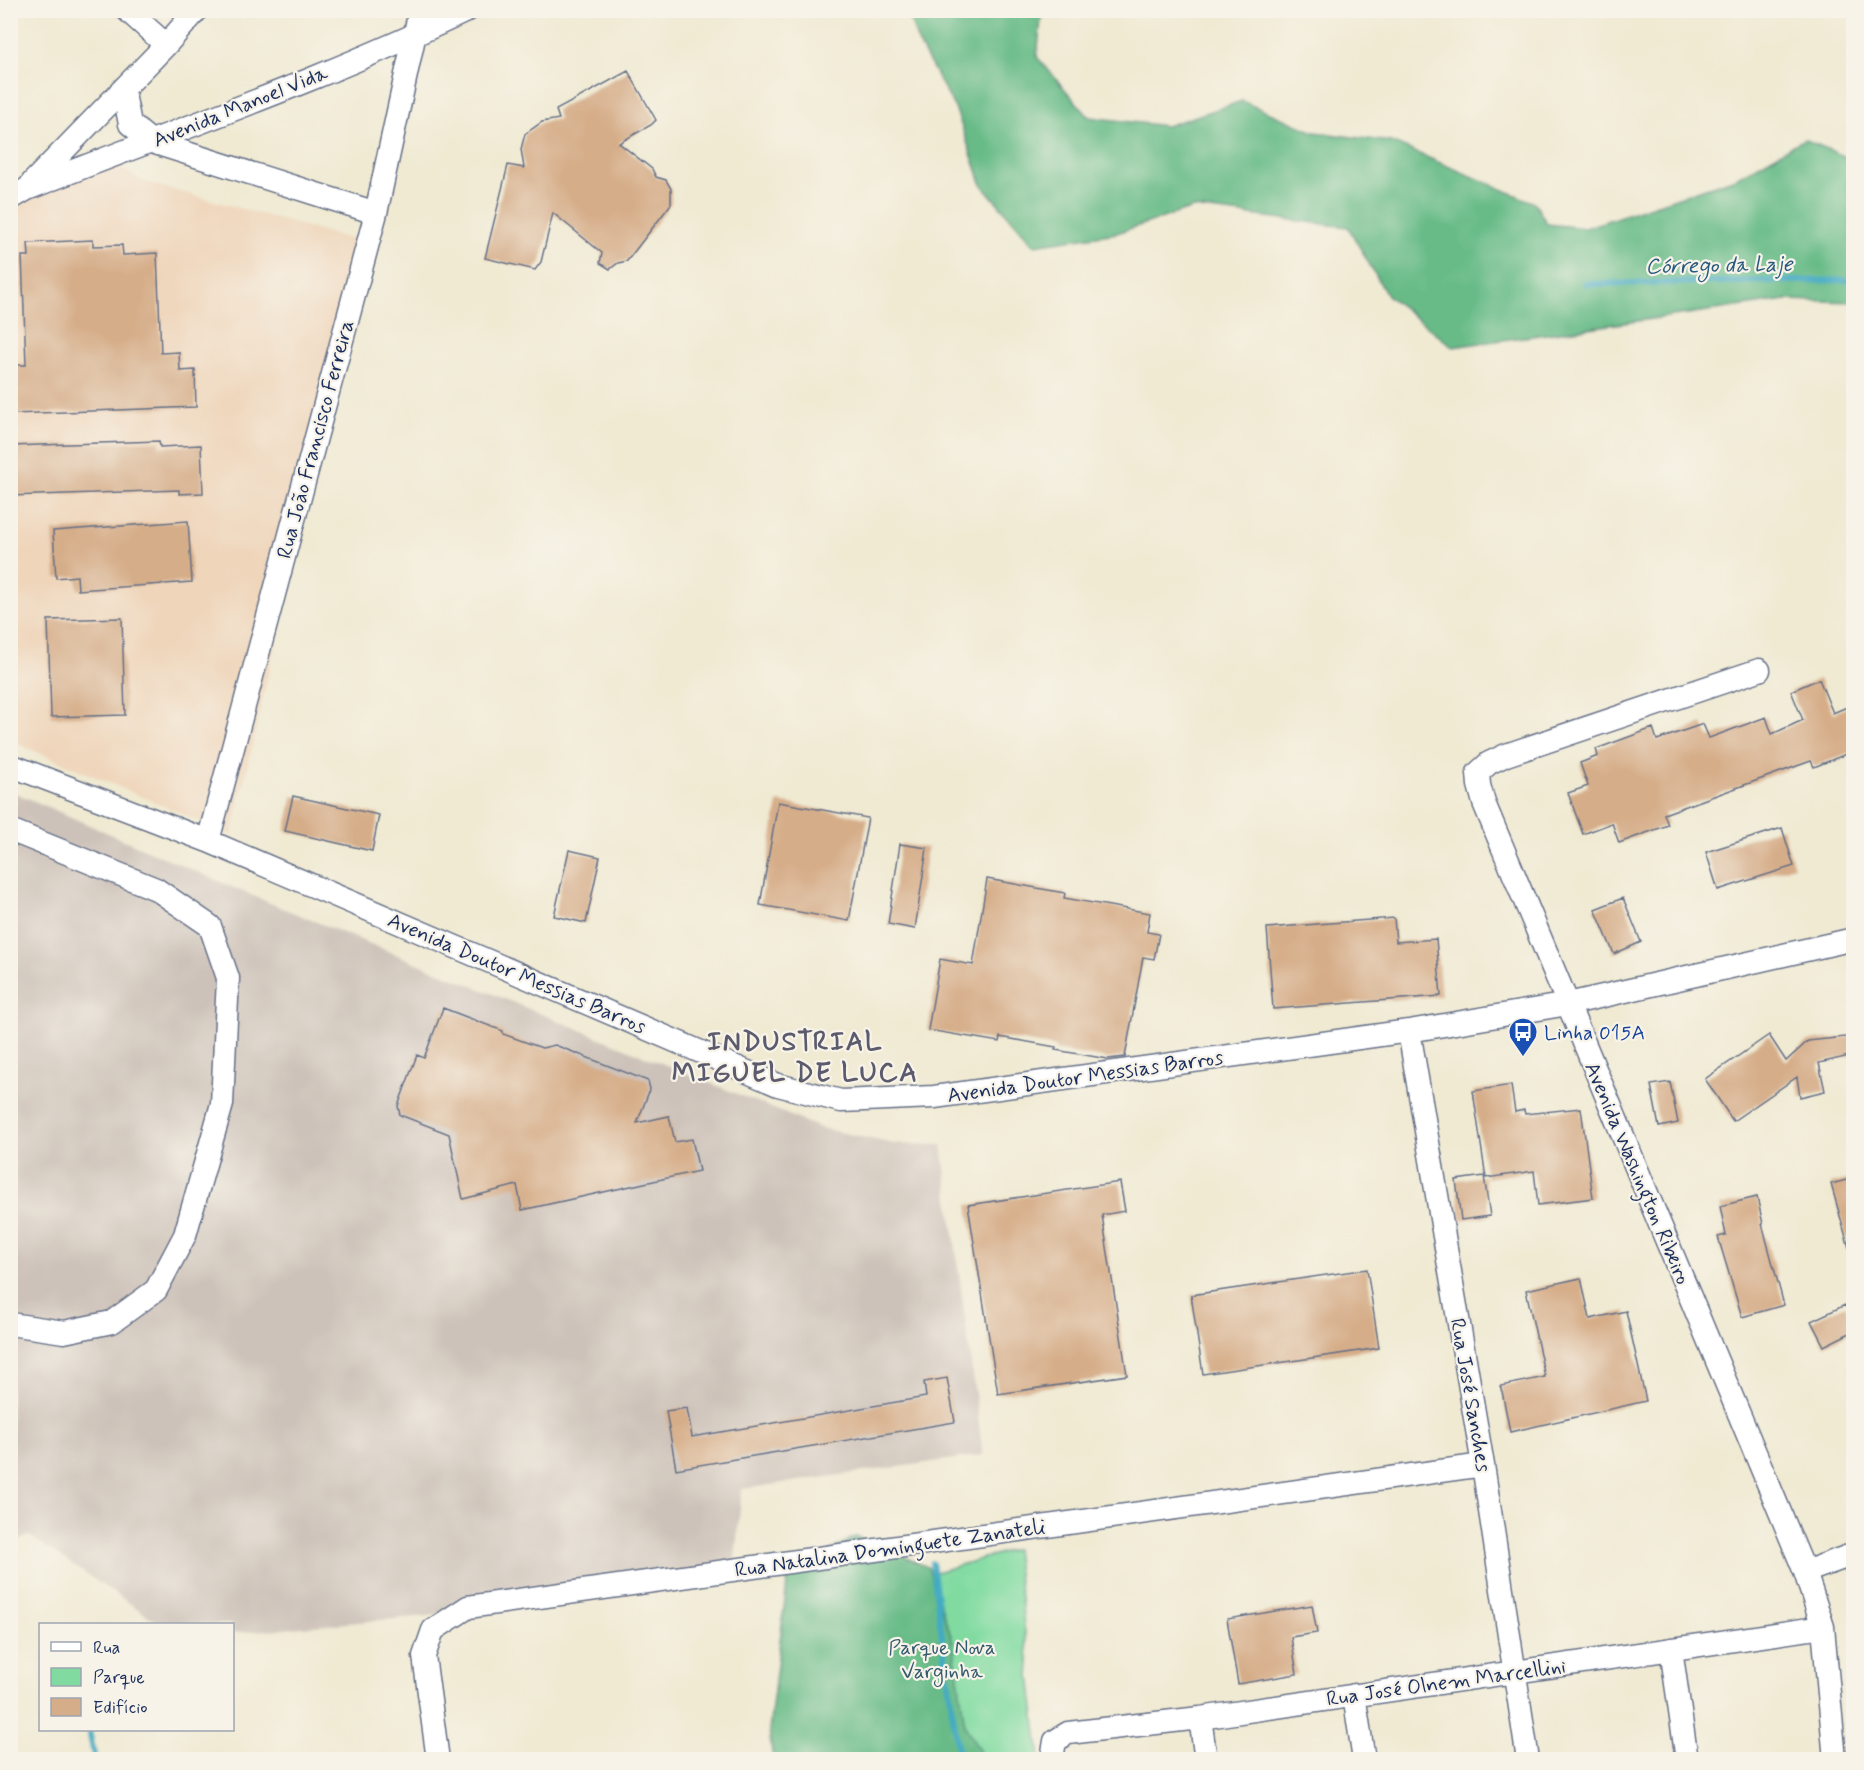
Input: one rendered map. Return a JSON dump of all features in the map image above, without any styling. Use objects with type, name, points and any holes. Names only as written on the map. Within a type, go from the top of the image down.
[{"type":"street","points":[[127,10],[166,45]]},
{"type":"street","points":[[19,194],[166,45],[197,10]]},
{"type":"street","name":"Rua João Francisco Ferreira","points":[[208,841],[376,213],[420,10]]},
{"type":"street","name":"Avenida Manoel Vida","points":[[19,194],[415,36],[468,10]]},
{"type":"street","points":[[123,89],[129,124],[152,142],[376,213]]},
{"type":"street","name":"Avenida Washington Ribeiro","points":[[1759,670],[1506,755],[1489,763],[1478,772],[1484,803],[1805,1572],[1823,1627],[1835,1760]]},
{"type":"street","name":"Avenida Doutor Messias Barros","points":[[10,765],[208,841],[778,1085],[840,1101],[933,1097],[1409,1031],[1568,1004],[1854,939]]},
{"type":"street","points":[[10,830],[156,889],[210,926],[228,978],[222,1104],[185,1235],[156,1290],[112,1322],[64,1332],[10,1324]]},
{"type":"street","name":"Rua José Sanches","points":[[1409,1031],[1483,1465],[1528,1760]]},
{"type":"street","name":"Rua Natalina Dominguete Zanateli","points":[[438,1760],[424,1656],[433,1630],[468,1607],[1483,1465]]},
{"type":"street","points":[[1805,1572],[1854,1554]]},
{"type":"street","name":"Rua José Olnem Marcellini","points":[[1054,1760],[1055,1741],[1068,1733],[1200,1718],[1823,1627]]},
{"type":"street","points":[[1671,1649],[1687,1760]]},
{"type":"street","points":[[1354,1695],[1364,1760]]},
{"type":"street","points":[[1200,1718],[1206,1760]]},
{"type":"shaded area","points":[[105,158],[142,181],[365,243],[232,835],[11,741],[11,199]]},
{"type":"shaded area","points":[[11,791],[253,896],[820,1128],[894,1144],[942,1145],[983,1455],[742,1489],[734,1568],[495,1610],[234,1633],[234,1623],[159,1623],[30,1536],[11,1543]]},
{"type":"green space","points":[[907,11],[1042,11],[1037,57],[1089,117],[1166,126],[1242,101],[1314,132],[1391,142],[1535,203],[1547,224],[1585,228],[1736,178],[1804,139],[1853,160],[1853,302],[1786,300],[1453,347],[1387,295],[1348,227],[1193,208],[1117,233],[1034,245],[982,185],[956,110],[918,42]]},
{"type":"green space","points":[[856,1536],[928,1567],[953,1642],[965,1726],[984,1759],[773,1760],[769,1730],[788,1575]]},
{"type":"green space","name":"Parque Nova Varginha","points":[[1015,1549],[1040,1759],[870,1759],[847,1598]]},
{"type":"building","points":[[628,71],[656,120],[619,143],[652,169],[656,177],[666,180],[671,189],[671,204],[627,261],[618,263],[610,269],[600,263],[602,253],[553,213],[541,262],[535,270],[485,258],[508,165],[524,168],[521,149],[525,134],[542,122],[559,119],[556,110]]},
{"type":"building","points":[[93,240],[93,246],[122,245],[123,255],[157,253],[161,353],[179,352],[180,371],[195,370],[196,407],[12,414],[10,365],[26,365],[22,256],[29,256],[28,243]]},
{"type":"building","points":[[159,441],[160,447],[201,445],[203,493],[179,494],[179,490],[10,496],[10,446]]},
{"type":"building","points":[[188,521],[192,582],[78,590],[77,576],[56,578],[53,531]]},
{"type":"building","points":[[122,618],[125,715],[51,717],[48,620]]},
{"type":"building","points":[[1819,679],[1833,713],[1854,704],[1854,751],[1814,767],[1811,761],[1664,814],[1668,825],[1619,843],[1612,823],[1583,834],[1568,793],[1588,786],[1580,763],[1598,756],[1596,749],[1653,728],[1657,740],[1703,724],[1709,738],[1766,717],[1772,734],[1803,720],[1791,691]]},
{"type":"building","points":[[293,796],[379,815],[372,851],[285,831]]},
{"type":"building","points":[[778,802],[868,818],[849,921],[760,905]]},
{"type":"building","points":[[1782,828],[1794,866],[1718,890],[1706,852]]},
{"type":"building","points":[[900,844],[927,848],[915,929],[888,924]]},
{"type":"building","points":[[569,850],[600,857],[586,923],[554,916]]},
{"type":"building","points":[[987,879],[1065,893],[1064,898],[1150,913],[1147,932],[1159,934],[1154,959],[1143,957],[1125,1057],[1108,1059],[1000,1037],[999,1042],[928,1030],[940,959],[973,965]]},
{"type":"building","points":[[1623,898],[1641,942],[1614,954],[1595,909]]},
{"type":"building","points":[[1394,918],[1396,942],[1436,939],[1441,996],[1273,1009],[1267,928]]},
{"type":"building","points":[[443,1008],[542,1048],[555,1045],[648,1081],[650,1089],[637,1123],[669,1116],[675,1142],[692,1139],[699,1171],[522,1210],[517,1185],[463,1199],[449,1134],[400,1115],[398,1106],[417,1055],[424,1058]]},
{"type":"building","points":[[1769,1035],[1786,1061],[1808,1041],[1854,1036],[1854,1055],[1819,1063],[1825,1091],[1800,1097],[1797,1077],[1733,1121],[1705,1079]]},
{"type":"building","points":[[1670,1082],[1678,1123],[1659,1127],[1651,1085]]},
{"type":"building","points":[[1511,1085],[1515,1112],[1524,1110],[1525,1114],[1581,1108],[1593,1198],[1538,1205],[1534,1171],[1486,1178],[1473,1091]]},
{"type":"building","points":[[1484,1176],[1490,1216],[1461,1220],[1456,1180]]},
{"type":"building","points":[[1854,1178],[1854,1248],[1849,1248],[1831,1184]]},
{"type":"building","points":[[1120,1182],[1125,1211],[1102,1215],[1127,1375],[998,1394],[968,1205]]},
{"type":"building","points":[[1757,1197],[1784,1305],[1742,1317],[1718,1237],[1726,1235],[1720,1206]]},
{"type":"building","points":[[1367,1269],[1379,1348],[1203,1374],[1191,1295]]},
{"type":"building","points":[[1581,1278],[1590,1319],[1626,1311],[1646,1401],[1510,1432],[1501,1386],[1545,1377],[1526,1290]]},
{"type":"building","points":[[1845,1305],[1854,1324],[1854,1331],[1824,1346],[1811,1321]]},
{"type":"building","points":[[947,1378],[955,1422],[676,1469],[666,1411],[687,1408],[692,1437],[926,1397],[924,1382]]},
{"type":"building","points":[[1312,1605],[1317,1633],[1291,1637],[1297,1674],[1238,1684],[1227,1619]]},
{"type":"waterway","name":"Córrego da Laje","points":[[1585,284],[1854,280]]},
{"type":"waterway","points":[[932,1563],[961,1760]]},
{"type":"waterway","points":[[89,1731],[95,1760]]},
{"type":"place","name":"Linha 015A","points":[[1523,1058]]},
{"type":"district","name":"INDUSTRIAL MIGUEL DE LUCA","points":[[795,1056]]}]
